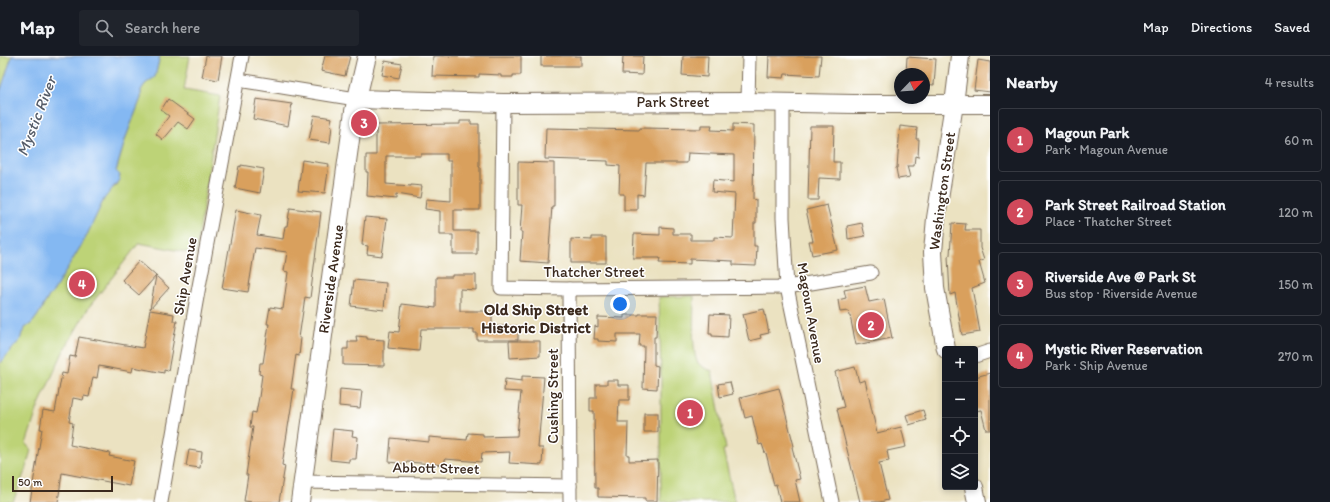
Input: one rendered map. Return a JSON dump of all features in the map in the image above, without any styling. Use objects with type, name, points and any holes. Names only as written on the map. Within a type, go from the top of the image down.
[{"type":"street","name":"Ship Avenue","points":[[161,502],[242,56]]},
{"type":"street","name":"Riverside Avenue","points":[[300,502],[356,99],[367,56]]},
{"type":"street","points":[[748,102],[749,56]]},
{"type":"street","name":"Washington Street","points":[[945,346],[935,288],[933,252],[936,218],[960,56]]},
{"type":"street","points":[[238,80],[356,99]]},
{"type":"street","name":"Park Street","points":[[356,99],[503,103],[748,102],[990,104]]},
{"type":"street","name":"Thatcher Street","points":[[503,103],[501,288],[569,289],[787,287],[871,273]]},
{"type":"street","name":"Magoun Avenue","points":[[783,103],[783,218],[787,287],[832,502]]},
{"type":"street","name":"Cushing Street","points":[[569,289],[570,502]]},
{"type":"street","points":[[978,355],[990,351]]},
{"type":"street","name":"Abbott Street","points":[[302,482],[570,486]]},
{"type":"street","points":[[975,490],[977,502]]},
{"type":"green space","points":[[0,56],[12,56],[0,92]]},
{"type":"green space","points":[[160,56],[190,56],[184,90],[220,96],[196,254],[139,243],[89,307],[63,352],[38,407],[26,444],[31,450],[13,502],[0,502],[0,363],[20,340],[25,328],[32,323],[38,315],[85,239],[104,199],[110,190],[116,186],[120,175],[116,172],[126,137],[141,98],[141,90],[145,84],[155,77]]},
{"type":"green space","points":[[694,296],[694,351],[698,363],[704,368],[712,371],[726,449],[723,450],[735,502],[661,502],[661,376],[659,297]]},
{"type":"water","name":"Mystic River","points":[[12,56],[160,56],[155,77],[145,84],[141,90],[141,98],[126,137],[116,171],[120,175],[119,180],[104,199],[85,239],[53,292],[32,323],[25,328],[20,340],[0,363],[0,92]]},
{"type":"building","points":[[206,56],[222,56],[218,80],[202,77]]},
{"type":"building","points":[[325,56],[350,56],[345,76],[321,71]]},
{"type":"building","points":[[433,56],[521,56],[521,75],[513,75],[513,77],[479,74],[479,77],[432,76]]},
{"type":"building","points":[[541,56],[581,56],[581,66],[541,66]]},
{"type":"building","points":[[623,56],[643,56],[642,75],[622,74]]},
{"type":"building","points":[[683,56],[708,56],[707,77],[682,75]]},
{"type":"building","points":[[769,56],[821,56],[819,76],[785,74],[784,78],[768,77]]},
{"type":"building","points":[[907,57],[936,59],[934,85],[930,85],[930,68],[906,68]]},
{"type":"building","points":[[978,60],[990,62],[990,92],[974,90]]},
{"type":"building","points":[[385,61],[402,64],[399,78],[382,75]]},
{"type":"building","points":[[168,99],[195,119],[188,129],[178,122],[163,140],[156,134],[169,116],[161,110]]},
{"type":"building","points":[[256,99],[292,104],[288,126],[253,119]]},
{"type":"building","points":[[314,115],[332,118],[330,126],[332,126],[330,143],[309,140]]},
{"type":"building","points":[[460,121],[471,121],[471,124],[479,124],[480,210],[454,210],[454,231],[477,231],[477,254],[453,254],[453,235],[440,235],[440,211],[425,209],[426,199],[451,201],[451,161],[447,161],[447,154],[386,156],[386,184],[422,186],[420,198],[396,194],[396,199],[367,196],[368,172],[366,172],[366,155],[376,155],[376,125],[460,124]]},
{"type":"building","points":[[733,124],[754,125],[753,199],[756,200],[754,246],[757,246],[756,266],[733,265],[733,261],[690,259],[690,264],[659,263],[660,258],[633,258],[634,234],[660,235],[660,227],[673,228],[673,234],[691,234],[691,240],[714,240],[714,237],[733,238],[735,194],[712,192],[713,180],[734,182],[734,155],[688,153],[687,163],[646,163],[644,195],[637,194],[637,210],[624,210],[624,194],[619,194],[620,166],[608,165],[608,161],[545,159],[546,128],[640,130],[640,128],[701,129],[701,125],[712,125],[711,130],[733,131]]},
{"type":"building","points":[[810,126],[834,126],[833,162],[840,162],[840,179],[819,178],[818,200],[808,200]]},
{"type":"building","points":[[900,126],[917,128],[916,139],[919,139],[918,157],[915,156],[914,166],[907,166],[910,177],[898,179],[896,168]]},
{"type":"building","points":[[302,160],[329,164],[325,193],[298,191]]},
{"type":"building","points":[[518,162],[554,163],[554,206],[552,206],[548,263],[520,261],[522,205],[518,205]]},
{"type":"building","points":[[241,165],[264,169],[260,193],[235,188],[239,166],[241,167]]},
{"type":"building","points":[[827,205],[838,250],[812,255],[809,241],[813,241],[806,210]]},
{"type":"building","points":[[290,208],[321,212],[310,298],[305,297],[299,338],[301,338],[299,356],[296,355],[291,389],[294,389],[282,465],[285,466],[279,502],[244,501],[253,427],[250,427],[252,412],[256,413],[262,375],[259,374],[260,363],[263,363],[270,307],[283,309],[288,272],[284,271],[287,252],[255,248],[248,292],[222,288],[236,210],[261,215],[257,235],[283,239]]},
{"type":"building","points":[[365,217],[387,219],[382,256],[367,254],[368,246],[362,245]]},
{"type":"building","points":[[862,223],[865,236],[848,239],[847,226]]},
{"type":"building","points":[[952,223],[966,224],[965,230],[980,230],[980,248],[984,260],[979,262],[985,283],[972,288],[980,332],[962,335],[955,293],[950,295],[948,256],[950,255]]},
{"type":"building","points":[[592,237],[606,237],[606,263],[571,263],[571,239],[592,240]]},
{"type":"building","points":[[139,261],[156,276],[139,295],[122,280]]},
{"type":"building","points":[[452,275],[476,275],[476,290],[460,289],[460,311],[492,311],[492,326],[518,326],[518,340],[477,340],[477,333],[474,333],[474,329],[421,329],[419,351],[388,348],[390,331],[399,332],[402,304],[436,308],[436,277],[452,277]]},
{"type":"building","points":[[156,276],[169,288],[150,309]]},
{"type":"building","points":[[354,280],[386,283],[384,310],[351,306]]},
{"type":"building","points":[[865,286],[869,302],[884,299],[892,338],[856,345],[849,311],[840,312],[838,300],[846,298],[844,290]]},
{"type":"building","points":[[764,309],[769,333],[760,335],[761,338],[749,341],[743,314]]},
{"type":"building","points":[[150,310],[174,314],[173,321],[177,321],[168,371],[164,370],[164,373],[133,367],[132,372],[99,366],[97,378],[93,377],[89,397],[84,396],[83,400],[73,398],[69,422],[73,423],[70,445],[110,453],[109,456],[134,461],[129,486],[62,473],[58,502],[30,502],[42,429],[40,429],[43,410],[55,412],[62,373],[67,374],[70,356],[75,357],[79,337],[143,348]]},
{"type":"building","points":[[657,314],[656,337],[654,337],[654,365],[658,366],[657,389],[643,388],[644,346],[639,346],[640,334],[617,334],[617,342],[598,341],[598,339],[594,339],[595,326],[598,327],[598,317],[624,318],[624,315]]},
{"type":"building","points":[[710,314],[729,315],[728,337],[712,336],[712,334],[709,334]]},
{"type":"building","points":[[356,336],[367,337],[367,339],[384,340],[384,366],[343,365],[343,349],[348,349],[348,342],[357,342]]},
{"type":"building","points":[[509,341],[540,341],[540,356],[510,358]]},
{"type":"building","points":[[855,367],[859,382],[865,380],[877,433],[901,427],[906,447],[887,451],[889,461],[879,463],[888,500],[880,502],[860,502],[837,409],[844,407],[835,372]]},
{"type":"building","points":[[990,373],[990,430],[986,430],[981,410],[978,410],[978,376]]},
{"type":"building","points":[[522,376],[544,377],[538,448],[543,448],[542,465],[509,463],[510,452],[482,453],[481,462],[445,459],[445,465],[389,462],[391,438],[429,442],[429,437],[467,440],[468,433],[483,434],[483,437],[517,436],[521,392],[504,391],[505,379],[522,381]]},
{"type":"building","points":[[607,380],[618,380],[618,385],[629,385],[629,400],[619,400],[618,422],[628,422],[627,455],[629,455],[629,461],[658,460],[657,501],[645,501],[645,498],[598,497],[598,488],[595,488],[594,411],[590,411],[590,398],[596,398],[596,384],[607,384]]},
{"type":"building","points":[[730,382],[733,394],[720,397],[718,384]]},
{"type":"building","points":[[779,388],[794,446],[792,447],[800,479],[795,480],[800,502],[780,502],[766,453],[762,444],[759,445],[752,416],[745,418],[740,398]]},
{"type":"building","points":[[340,389],[362,391],[360,408],[339,406]]},
{"type":"building","points":[[923,410],[926,420],[909,425],[906,415]]},
{"type":"building","points":[[644,413],[658,413],[658,432],[644,432]]},
{"type":"building","points":[[333,429],[353,431],[352,436],[358,437],[356,459],[349,459],[349,462],[330,460]]},
{"type":"building","points":[[189,450],[202,452],[200,468],[186,466]]},
{"type":"place","name":"Riverside Ave @ Park St","points":[[364,123]]},
{"type":"place","name":"Mystic River Reservation","points":[[82,284]]},
{"type":"place","name":"Park Street Railroad Station","points":[[871,325]]},
{"type":"place","name":"Magoun Park","points":[[690,413]]},
{"type":"district","name":"Old Ship Street Historic District","points":[[536,318]]}]
